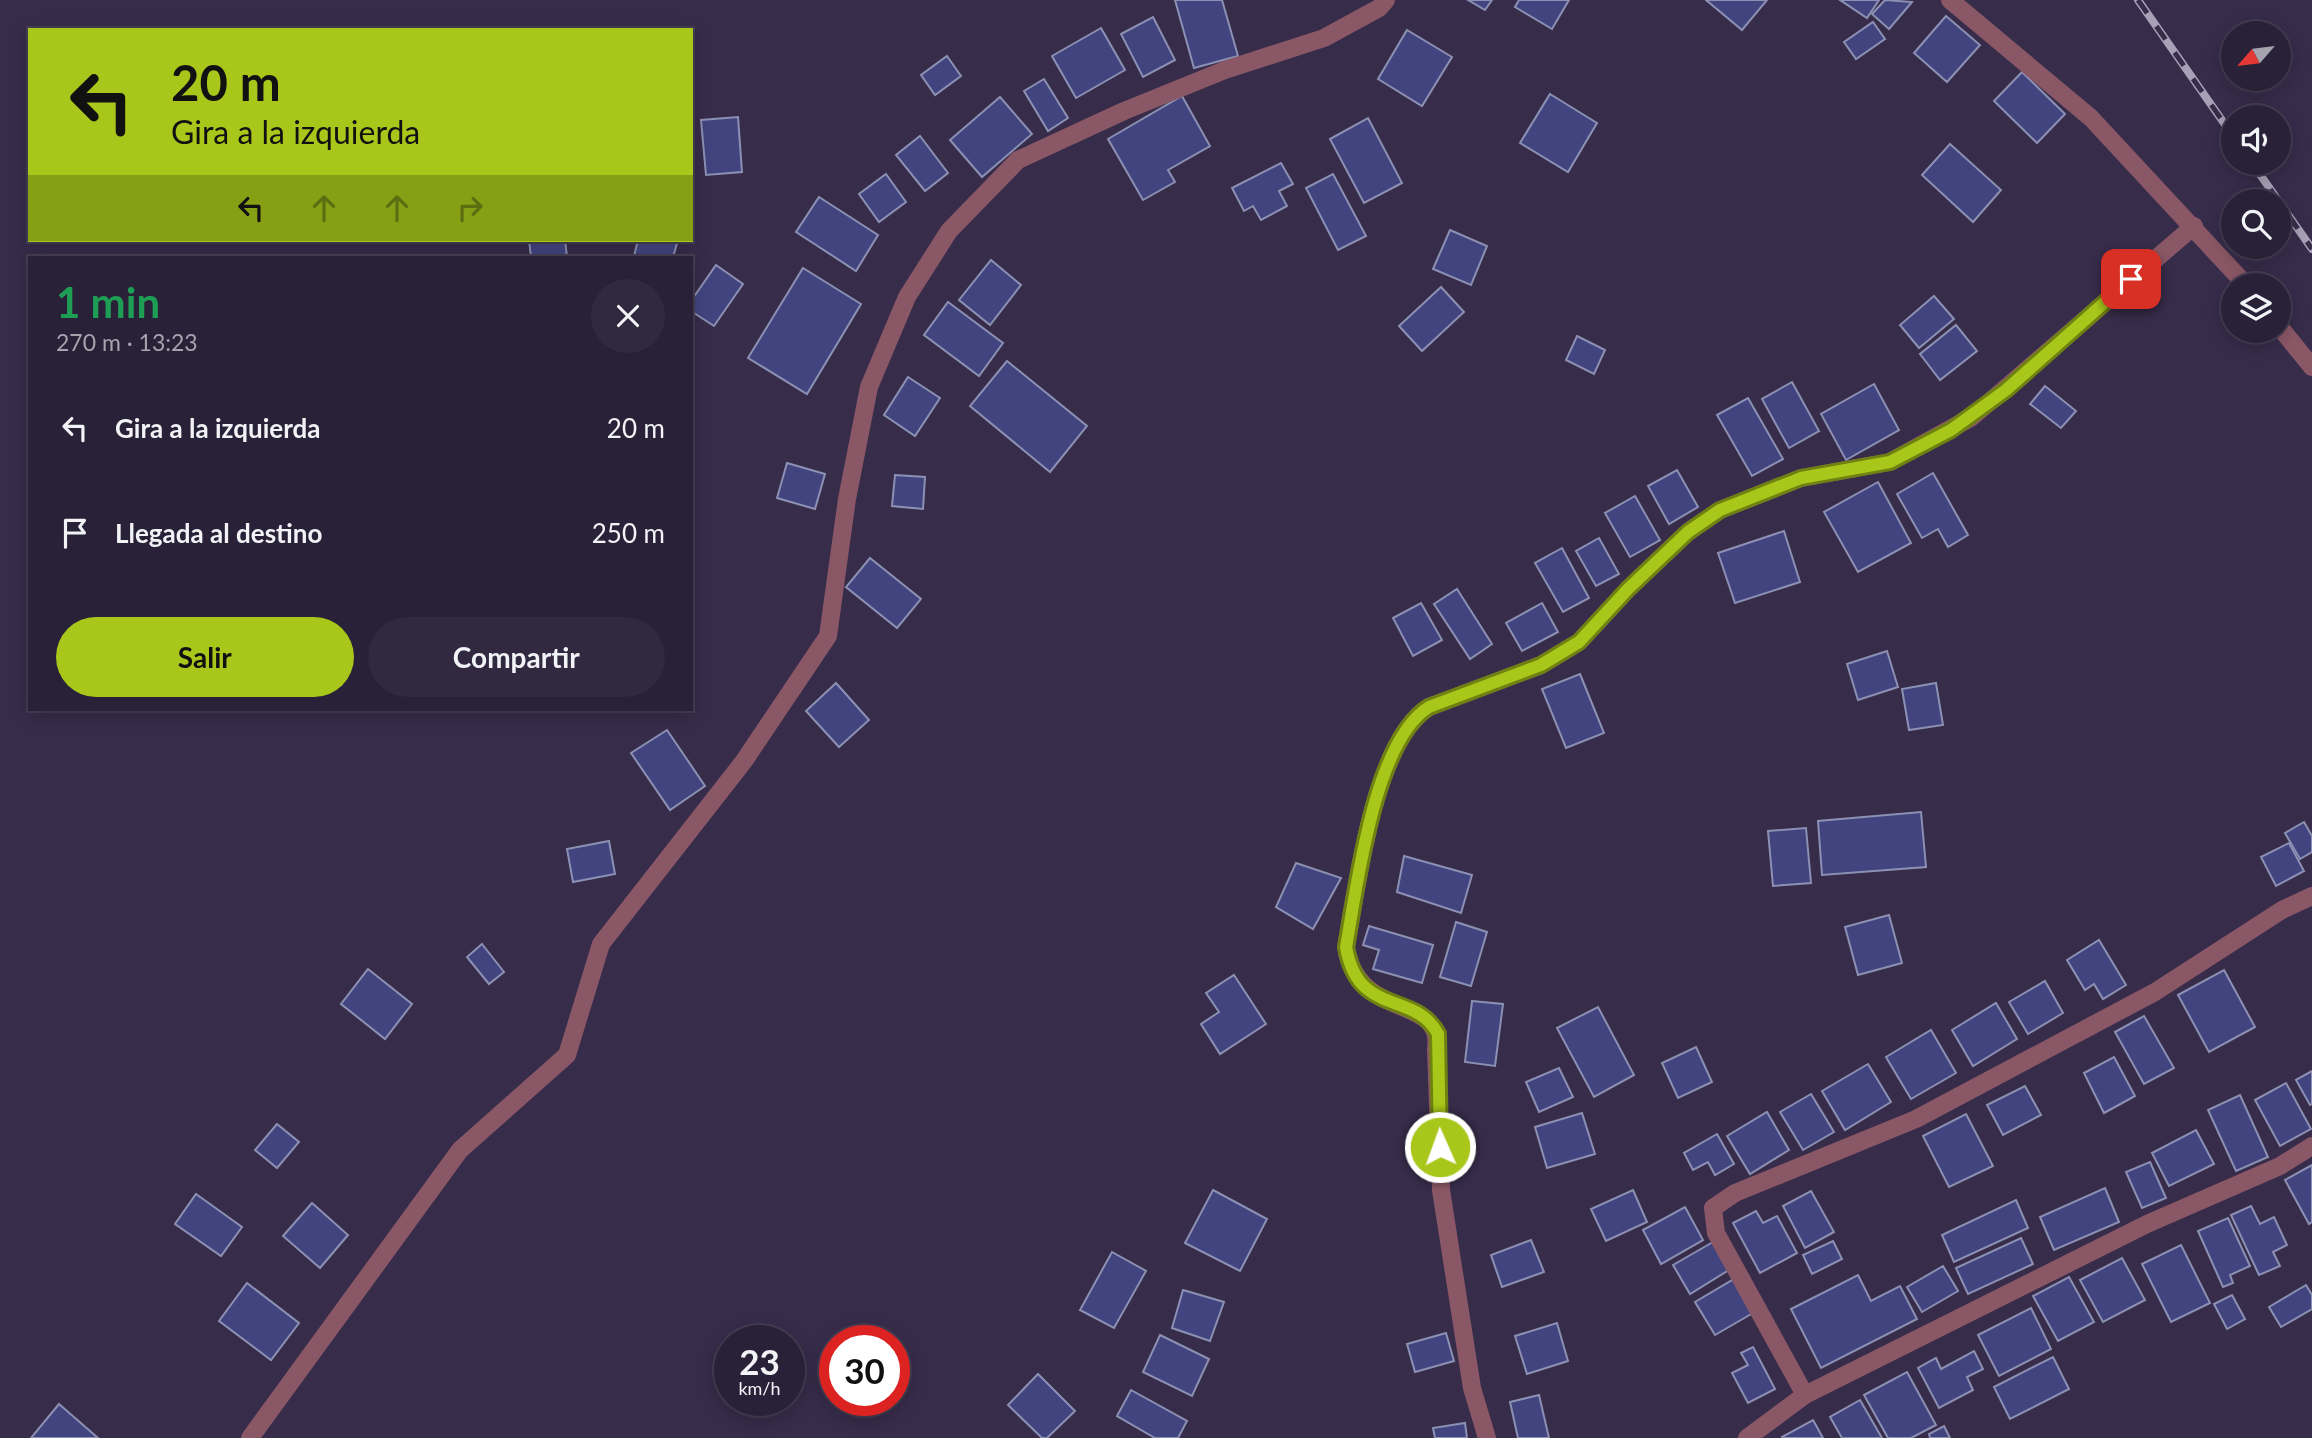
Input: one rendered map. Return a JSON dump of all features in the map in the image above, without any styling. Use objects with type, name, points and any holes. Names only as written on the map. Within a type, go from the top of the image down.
[{"type":"street","points":[[250,1438],[460,1150],[567,1055],[601,944],[744,761],[828,636],[847,499],[869,387],[907,297],[949,231],[1018,160],[1124,111],[1225,70],[1324,38],[1379,8],[1386,0]]},
{"type":"street","points":[[1950,0],[2091,118],[2235,273]]},
{"type":"street","points":[[1487,1438],[1472,1388],[1441,1190],[1436,1049],[1438,1034],[1433,1023],[1421,1014],[1370,993],[1350,968],[1346,947],[1372,816],[1385,768],[1408,726],[1416,715],[1429,707],[1541,665],[1579,642],[1628,589],[1688,532],[1720,510],[1801,478],[1890,462],[1972,417],[2194,226]]},
{"type":"street","points":[[2291,341],[2312,367]]},
{"type":"street","points":[[1805,1395],[1716,1233],[1713,1208],[1735,1192],[1916,1119],[2155,992],[2282,910],[2312,896]]},
{"type":"street","points":[[1747,1438],[1805,1395],[2147,1224],[2280,1166],[2312,1146]]},
{"type":"building","points":[[1175,0],[1222,0],[1238,56],[1194,68]]},
{"type":"building","points":[[1468,0],[1492,0],[1485,10]]},
{"type":"building","points":[[1519,0],[1569,0],[1552,29],[1515,7]]},
{"type":"building","points":[[1706,0],[1767,0],[1742,30]]},
{"type":"building","points":[[1840,0],[1879,0],[1867,18]]},
{"type":"building","points":[[1885,0],[1912,2],[1889,29],[1872,14]]},
{"type":"building","points":[[1946,16],[1980,45],[1947,82],[1914,53]]},
{"type":"building","points":[[1153,17],[1175,60],[1143,77],[1121,34]]},
{"type":"building","points":[[1873,22],[1885,39],[1856,59],[1844,42]]},
{"type":"building","points":[[1101,28],[1125,70],[1076,98],[1052,56]]},
{"type":"building","points":[[1407,30],[1452,57],[1422,106],[1378,79]]},
{"type":"building","points":[[947,56],[961,76],[935,95],[921,75]]},
{"type":"building","points":[[2022,72],[2065,114],[2037,143],[1994,101]]},
{"type":"building","points":[[1044,79],[1068,118],[1048,131],[1024,91]]},
{"type":"building","points":[[1550,94],[1597,123],[1568,172],[1520,143]]},
{"type":"building","points":[[1182,96],[1210,146],[1168,170],[1175,182],[1143,200],[1108,139]]},
{"type":"building","points":[[1000,97],[1032,134],[982,177],[950,140]]},
{"type":"building","points":[[738,117],[742,172],[706,175],[701,120]]},
{"type":"building","points":[[1368,118],[1402,183],[1364,203],[1330,139]]},
{"type":"building","points":[[920,136],[948,173],[925,191],[896,155]]},
{"type":"building","points":[[1950,144],[2001,190],[1973,222],[1922,175]]},
{"type":"building","points":[[1281,163],[1293,184],[1279,191],[1287,206],[1261,220],[1253,206],[1244,211],[1232,188]]},
{"type":"building","points":[[886,174],[906,202],[879,222],[859,194]]},
{"type":"building","points":[[1333,174],[1366,236],[1338,250],[1306,188]]},
{"type":"building","points":[[819,197],[878,235],[856,271],[796,232]]},
{"type":"building","points":[[1450,230],[1487,246],[1471,285],[1433,269]]},
{"type":"building","points":[[529,242],[565,242],[567,256],[531,256]]},
{"type":"building","points":[[638,242],[677,242],[673,256],[634,256]]},
{"type":"building","points":[[991,260],[1021,285],[990,325],[959,300]]},
{"type":"building","points":[[716,265],[743,284],[714,326],[693,312],[693,298]]},
{"type":"building","points":[[803,268],[861,304],[807,394],[748,358]]},
{"type":"building","points":[[1441,287],[1464,312],[1422,351],[1399,326]]},
{"type":"building","points":[[1934,296],[1954,319],[1919,348],[1900,325]]},
{"type":"building","points":[[948,302],[1003,343],[979,376],[924,335]]},
{"type":"building","points":[[1956,325],[1977,351],[1940,380],[1920,354]]},
{"type":"building","points":[[1577,336],[1605,350],[1594,374],[1566,360]]},
{"type":"building","points":[[1007,361],[1087,426],[1050,472],[970,406]]},
{"type":"building","points":[[908,377],[940,398],[915,436],[884,415]]},
{"type":"building","points":[[1792,382],[1819,431],[1789,448],[1762,399]]},
{"type":"building","points":[[1874,384],[1899,430],[1846,460],[1821,414]]},
{"type":"building","points":[[2045,386],[2076,411],[2061,428],[2030,404]]},
{"type":"building","points":[[1748,398],[1783,459],[1752,476],[1717,415]]},
{"type":"building","points":[[787,463],[825,474],[815,509],[777,498]]},
{"type":"building","points":[[1677,470],[1698,507],[1669,524],[1648,486]]},
{"type":"building","points":[[1933,473],[1968,535],[1948,547],[1938,529],[1922,538],[1897,494]]},
{"type":"building","points":[[895,475],[925,477],[923,509],[892,506]]},
{"type":"building","points":[[1878,482],[1911,543],[1858,572],[1824,512]]},
{"type":"building","points":[[1635,496],[1660,540],[1630,557],[1605,513]]},
{"type":"building","points":[[1784,531],[1800,582],[1735,603],[1718,553]]},
{"type":"building","points":[[1599,538],[1619,574],[1596,586],[1576,551]]},
{"type":"building","points":[[1562,548],[1589,598],[1563,612],[1535,563]]},
{"type":"building","points":[[870,558],[921,599],[897,628],[846,587]]},
{"type":"building","points":[[1457,589],[1492,644],[1470,659],[1434,604]]},
{"type":"building","points":[[1421,603],[1442,640],[1413,656],[1393,618]]},
{"type":"building","points":[[1542,603],[1558,632],[1522,651],[1506,623]]},
{"type":"building","points":[[1887,651],[1898,687],[1858,700],[1847,664]]},
{"type":"building","points":[[1580,674],[1604,733],[1566,748],[1542,689]]},
{"type":"building","points":[[836,683],[869,720],[839,747],[806,711]]},
{"type":"building","points":[[1936,683],[1943,725],[1909,730],[1902,689]]},
{"type":"building","points":[[667,730],[705,786],[670,810],[631,753]]},
{"type":"building","points":[[1921,812],[1926,867],[1822,875],[1818,821]]},
{"type":"building","points":[[2304,822],[2312,836],[2312,852],[2300,859],[2285,833]]},
{"type":"building","points":[[1806,828],[1811,883],[1773,886],[1768,831]]},
{"type":"building","points":[[609,841],[615,874],[573,882],[567,849]]},
{"type":"building","points":[[2289,843],[2304,871],[2276,886],[2261,857]]},
{"type":"building","points":[[1404,856],[1472,875],[1461,913],[1397,892]]},
{"type":"building","points":[[1296,863],[1341,878],[1313,929],[1276,907]]},
{"type":"building","points":[[1889,915],[1902,963],[1858,975],[1845,927]]},
{"type":"building","points":[[1456,922],[1487,932],[1471,986],[1440,977]]},
{"type":"building","points":[[1369,926],[1433,945],[1422,983],[1373,969],[1379,950],[1363,945]]},
{"type":"building","points":[[2099,940],[2126,985],[2103,999],[2094,984],[2085,990],[2067,960]]},
{"type":"building","points":[[482,944],[504,972],[489,984],[467,957]]},
{"type":"building","points":[[368,969],[412,1004],[385,1039],[341,1004]]},
{"type":"building","points":[[2224,970],[2255,1027],[2209,1052],[2178,995]]},
{"type":"building","points":[[1234,975],[1266,1024],[1220,1054],[1201,1024],[1219,1012],[1206,993]]},
{"type":"building","points":[[2045,981],[2063,1013],[2028,1034],[2009,1002]]},
{"type":"building","points":[[1472,1001],[1503,1004],[1495,1066],[1465,1062]]},
{"type":"building","points":[[1996,1003],[2017,1039],[1973,1066],[1952,1030]]},
{"type":"building","points":[[1598,1007],[1634,1075],[1594,1097],[1557,1028]]},
{"type":"building","points":[[2144,1016],[2174,1068],[2144,1084],[2115,1032]]},
{"type":"building","points":[[1931,1030],[1956,1073],[1911,1099],[1886,1057]]},
{"type":"building","points":[[1696,1047],[1712,1082],[1678,1098],[1662,1063]]},
{"type":"building","points":[[2114,1057],[2135,1096],[2104,1113],[2084,1073]]},
{"type":"building","points":[[1868,1064],[1891,1102],[1845,1130],[1822,1091]]},
{"type":"building","points":[[1559,1068],[1573,1097],[1539,1112],[1526,1082]]},
{"type":"building","points":[[2312,1071],[2312,1104],[2310,1105],[2296,1080]]},
{"type":"building","points":[[2286,1083],[2311,1129],[2280,1146],[2255,1100]]},
{"type":"building","points":[[2025,1086],[2041,1115],[2003,1135],[1987,1105]]},
{"type":"building","points":[[1811,1094],[1834,1132],[1803,1150],[1780,1112]]},
{"type":"building","points":[[2240,1095],[2268,1157],[2236,1171],[2208,1110]]},
{"type":"building","points":[[1767,1112],[1789,1150],[1750,1174],[1727,1136]]},
{"type":"building","points":[[1582,1113],[1595,1154],[1547,1168],[1535,1127]]},
{"type":"building","points":[[1966,1114],[1993,1166],[1949,1187],[1923,1136]]},
{"type":"building","points":[[277,1124],[299,1142],[277,1168],[255,1150]]},
{"type":"building","points":[[2196,1130],[2214,1164],[2169,1186],[2152,1153]]},
{"type":"building","points":[[1717,1134],[1734,1164],[1715,1175],[1708,1162],[1693,1170],[1684,1153]]},
{"type":"building","points":[[2150,1162],[2166,1198],[2142,1208],[2126,1172]]},
{"type":"building","points":[[2312,1165],[2312,1222],[2309,1224],[2285,1180]]},
{"type":"building","points":[[2105,1188],[2119,1222],[2054,1250],[2040,1217]]},
{"type":"building","points":[[1213,1190],[1267,1219],[1240,1271],[1185,1243]]},
{"type":"building","points":[[1633,1190],[1647,1222],[1606,1241],[1591,1209]]},
{"type":"building","points":[[1811,1191],[1834,1232],[1805,1248],[1783,1206]]},
{"type":"building","points":[[196,1194],[242,1227],[221,1256],[175,1224]]},
{"type":"building","points":[[2016,1200],[2028,1228],[1954,1262],[1942,1235]]},
{"type":"building","points":[[312,1203],[348,1235],[320,1268],[283,1236]]},
{"type":"building","points":[[2251,1206],[2260,1224],[2274,1217],[2287,1245],[2273,1252],[2280,1266],[2259,1275],[2231,1215]]},
{"type":"building","points":[[1685,1207],[1703,1240],[1661,1264],[1643,1230]]},
{"type":"building","points":[[1756,1211],[1763,1223],[1777,1216],[1797,1253],[1760,1273],[1733,1223]]},
{"type":"building","points":[[2228,1218],[2250,1266],[2230,1275],[2233,1283],[2223,1287],[2198,1231]]},
{"type":"building","points":[[2021,1238],[2033,1264],[1968,1294],[1956,1268]]},
{"type":"building","points":[[1531,1240],[1544,1272],[1502,1287],[1491,1255]]},
{"type":"building","points":[[1833,1241],[1842,1259],[1812,1274],[1803,1255]]},
{"type":"building","points":[[1713,1242],[1729,1270],[1690,1294],[1673,1265]]},
{"type":"building","points":[[2181,1245],[2210,1303],[2171,1322],[2142,1264]]},
{"type":"building","points":[[1112,1252],[1146,1271],[1114,1328],[1080,1310]]},
{"type":"building","points":[[2122,1258],[2145,1300],[2103,1322],[2080,1280]]},
{"type":"building","points":[[1943,1266],[1958,1291],[1922,1312],[1907,1287]]},
{"type":"building","points":[[1858,1275],[1871,1301],[1900,1286],[1917,1319],[1821,1368],[1791,1309]]},
{"type":"building","points":[[2069,1277],[2094,1322],[2058,1341],[2033,1296]]},
{"type":"building","points":[[1734,1279],[1753,1313],[1715,1335],[1695,1302]]},
{"type":"building","points":[[247,1283],[299,1323],[271,1360],[219,1321]]},
{"type":"building","points":[[2306,1285],[2312,1295],[2312,1309],[2281,1327],[2269,1307]]},
{"type":"building","points":[[1183,1290],[1224,1302],[1210,1341],[1172,1328]]},
{"type":"building","points":[[2232,1295],[2245,1319],[2227,1329],[2214,1304]]},
{"type":"building","points":[[2031,1308],[2051,1349],[1999,1376],[1978,1335]]},
{"type":"building","points":[[1557,1323],[1568,1361],[1527,1374],[1515,1336]]},
{"type":"building","points":[[1446,1333],[1454,1361],[1415,1372],[1407,1344]]},
{"type":"building","points":[[1160,1335],[1209,1359],[1192,1396],[1143,1372]]},
{"type":"building","points":[[1753,1347],[1775,1389],[1748,1403],[1732,1373],[1748,1365],[1741,1353]]},
{"type":"building","points":[[1974,1351],[1983,1369],[1967,1377],[1973,1390],[1939,1408],[1918,1368],[1936,1358],[1941,1369]]},
{"type":"building","points":[[2053,1357],[2069,1389],[2010,1419],[1994,1387]]},
{"type":"building","points":[[1907,1372],[1936,1425],[1911,1438],[1888,1438],[1864,1395]]},
{"type":"building","points":[[1038,1374],[1075,1411],[1047,1438],[1042,1438],[1008,1405]]},
{"type":"building","points":[[1131,1390],[1187,1421],[1178,1438],[1155,1438],[1117,1416]]},
{"type":"building","points":[[1539,1395],[1549,1438],[1518,1438],[1510,1402]]},
{"type":"building","points":[[1860,1400],[1882,1438],[1842,1438],[1830,1417]]},
{"type":"building","points":[[59,1404],[98,1438],[31,1438]]},
{"type":"building","points":[[1813,1420],[1823,1438],[1782,1437]]},
{"type":"building","points":[[1465,1423],[1467,1438],[1435,1438],[1433,1428]]},
{"type":"building","points":[[1944,1426],[1950,1438],[1930,1438],[1929,1434]]},
{"type":"railway","points":[[2138,0],[2221,119]]},
{"type":"railway","points":[[2260,175],[2312,249]]},
{"type":"route","points":[[1440,1147],[1436,1049],[1438,1034],[1433,1023],[1421,1014],[1370,993],[1350,968],[1346,947],[1372,816],[1385,768],[1416,715],[1429,707],[1541,665],[1579,642],[1628,589],[1688,532],[1720,510],[1801,478],[1890,462],[1951,430],[2006,390],[2131,279]]}]
